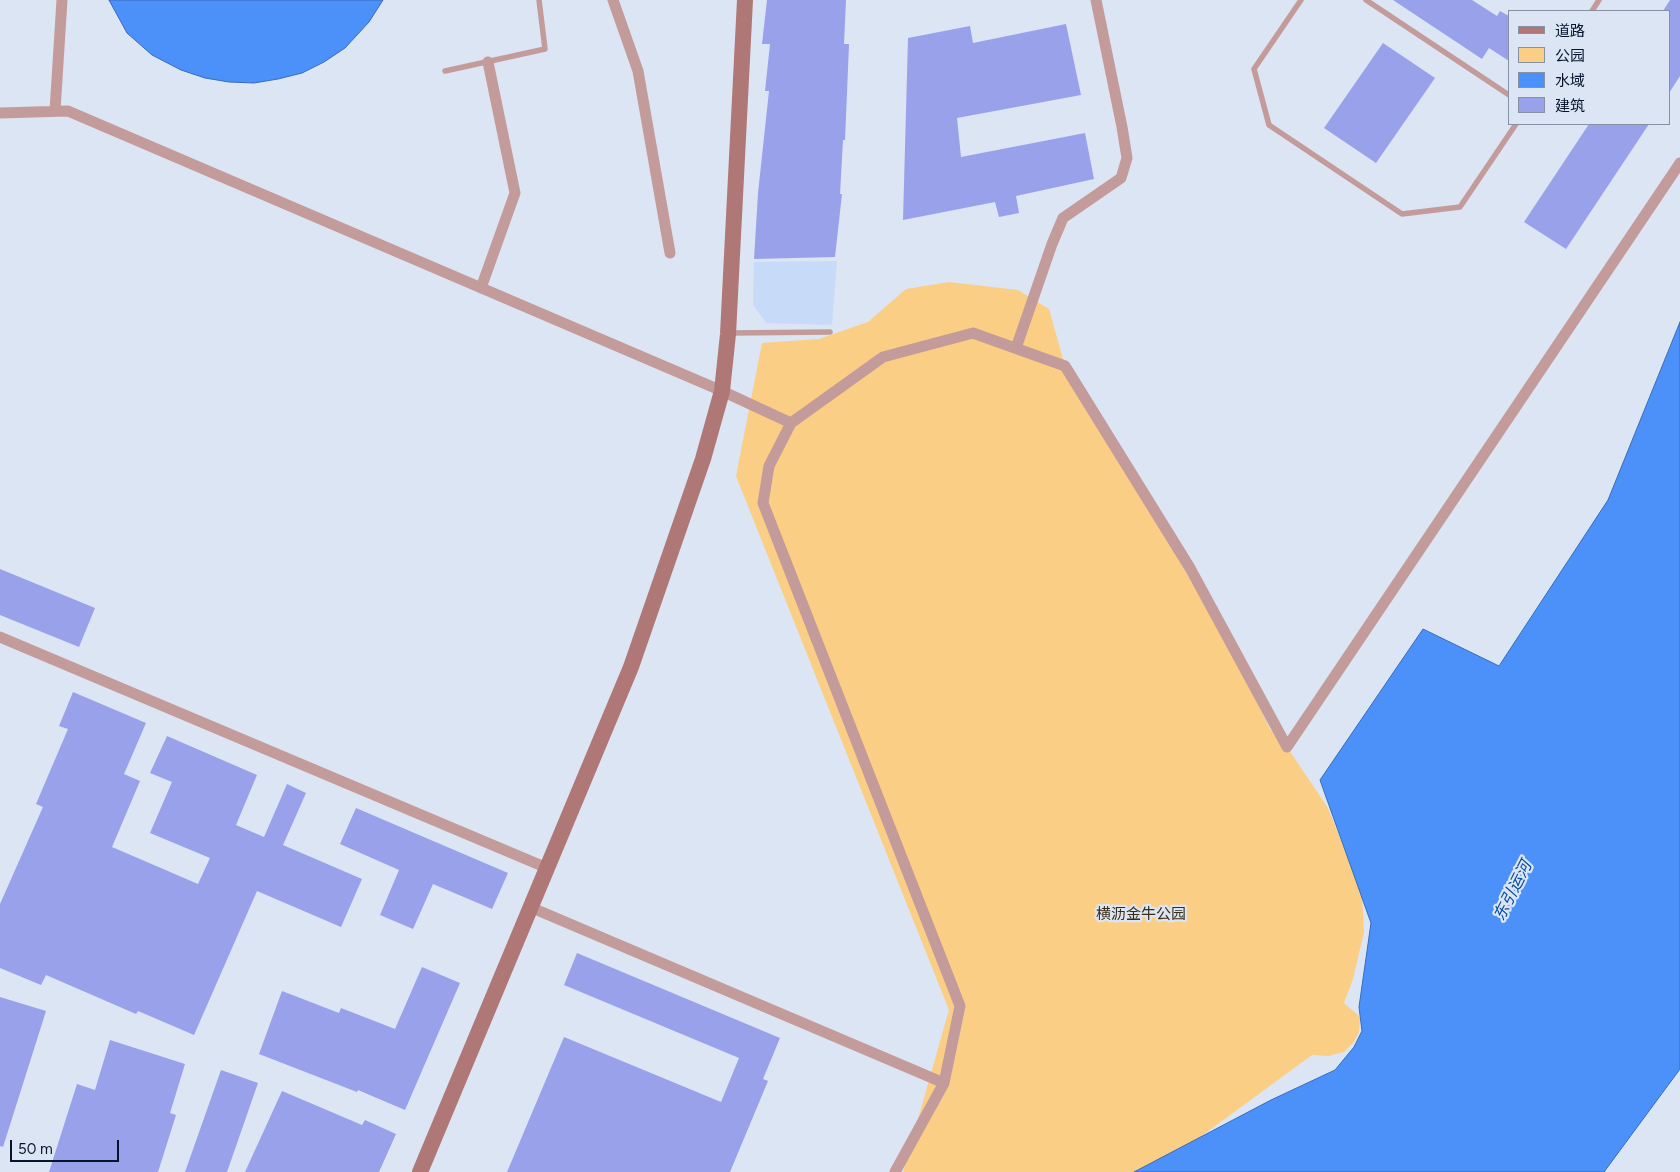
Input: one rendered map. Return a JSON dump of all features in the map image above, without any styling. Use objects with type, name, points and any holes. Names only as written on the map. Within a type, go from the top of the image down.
[{"type":"street","points":[[55,111],[62,0]]},
{"type":"street","points":[[613,0],[638,71],[670,254]]},
{"type":"street","points":[[420,1172],[631,667],[703,459],[722,391],[728,334],[744,0]]},
{"type":"street","points":[[1016,348],[1052,244],[1063,218],[1121,178],[1127,158],[1096,0]]},
{"type":"street","points":[[481,288],[515,193],[488,62]]},
{"type":"street","points":[[0,113],[68,111],[722,391],[791,424]]},
{"type":"street","points":[[895,1172],[944,1083],[960,1006],[763,503],[769,466],[791,424],[883,357],[973,333],[1065,366],[1190,568],[1287,746],[1680,163]]},
{"type":"street","points":[[0,637],[547,868]]},
{"type":"street","points":[[530,907],[944,1083]]},
{"type":"lane","points":[[445,71],[545,50],[539,0]]},
{"type":"lane","points":[[1301,0],[1254,69],[1269,126],[1402,214],[1460,207],[1515,125]]},
{"type":"lane","points":[[1366,0],[1508,94]]},
{"type":"lane","points":[[728,334],[830,332]]},
{"type":"shaded area","points":[[837,261],[832,325],[766,323],[753,305],[754,262]]},
{"type":"green space","name":"横沥金牛公园","points":[[949,282],[1018,290],[1049,309],[1065,366],[1209,603],[1270,729],[1287,747],[1328,808],[1362,894],[1364,932],[1353,979],[1344,1003],[1360,1017],[1359,1032],[1354,1042],[1344,1052],[1329,1056],[1312,1055],[1177,1154],[1142,1172],[903,1172],[949,1010],[736,476],[762,343],[819,339],[868,322],[906,289]]},
{"type":"water","points":[[109,0],[383,0],[369,22],[345,48],[324,62],[302,73],[254,83],[229,82],[205,78],[181,70],[152,55],[127,33]]},
{"type":"water","name":"东引运河","points":[[1680,322],[1680,1069],[1604,1172],[1134,1172],[1271,1100],[1335,1070],[1354,1047],[1362,1031],[1359,1007],[1371,923],[1320,780],[1423,629],[1499,666],[1608,500]]},
{"type":"building","points":[[767,0],[846,0],[844,44],[849,44],[845,140],[843,140],[840,194],[842,194],[835,257],[754,259],[758,193],[769,91],[765,91],[770,44],[762,44]]},
{"type":"building","points":[[1393,0],[1472,0],[1497,16],[1500,11],[1508,15],[1508,60],[1489,48],[1482,59]]},
{"type":"building","points":[[1670,0],[1680,0],[1680,76],[1670,91],[1670,10],[1664,10]]},
{"type":"building","points":[[1066,24],[1081,95],[957,118],[961,157],[1085,133],[1094,179],[1016,196],[1019,213],[999,217],[995,202],[903,220],[908,38],[970,26],[973,43]]},
{"type":"building","points":[[1383,43],[1435,78],[1376,163],[1324,128]]},
{"type":"building","points":[[1588,125],[1648,125],[1566,249],[1524,222]]},
{"type":"building","points":[[0,569],[95,608],[79,647],[0,615]]},
{"type":"building","points":[[73,692],[146,723],[124,774],[140,781],[112,847],[198,884],[210,858],[150,833],[172,782],[150,773],[167,736],[257,775],[236,825],[264,837],[287,784],[306,793],[283,845],[362,879],[341,927],[257,891],[194,1035],[138,1011],[136,1014],[46,975],[41,985],[0,968],[0,904],[43,807],[36,804],[68,729],[59,726]]},
{"type":"building","points":[[356,808],[508,873],[492,909],[433,884],[413,929],[380,915],[399,870],[340,844]]},
{"type":"building","points":[[577,953],[780,1038],[763,1079],[768,1081],[730,1172],[507,1172],[564,1037],[721,1102],[739,1058],[564,985]]},
{"type":"building","points":[[422,967],[460,983],[405,1110],[358,1090],[357,1092],[259,1054],[282,991],[339,1013],[341,1008],[395,1029]]},
{"type":"building","points":[[0,997],[46,1011],[3,1147],[0,1146]]},
{"type":"building","points":[[110,1040],[185,1064],[170,1113],[176,1115],[158,1172],[49,1172],[77,1084],[95,1090]]},
{"type":"building","points":[[221,1070],[258,1083],[227,1172],[185,1172]]},
{"type":"building","points":[[282,1091],[362,1125],[365,1120],[396,1134],[379,1172],[245,1172]]}]
